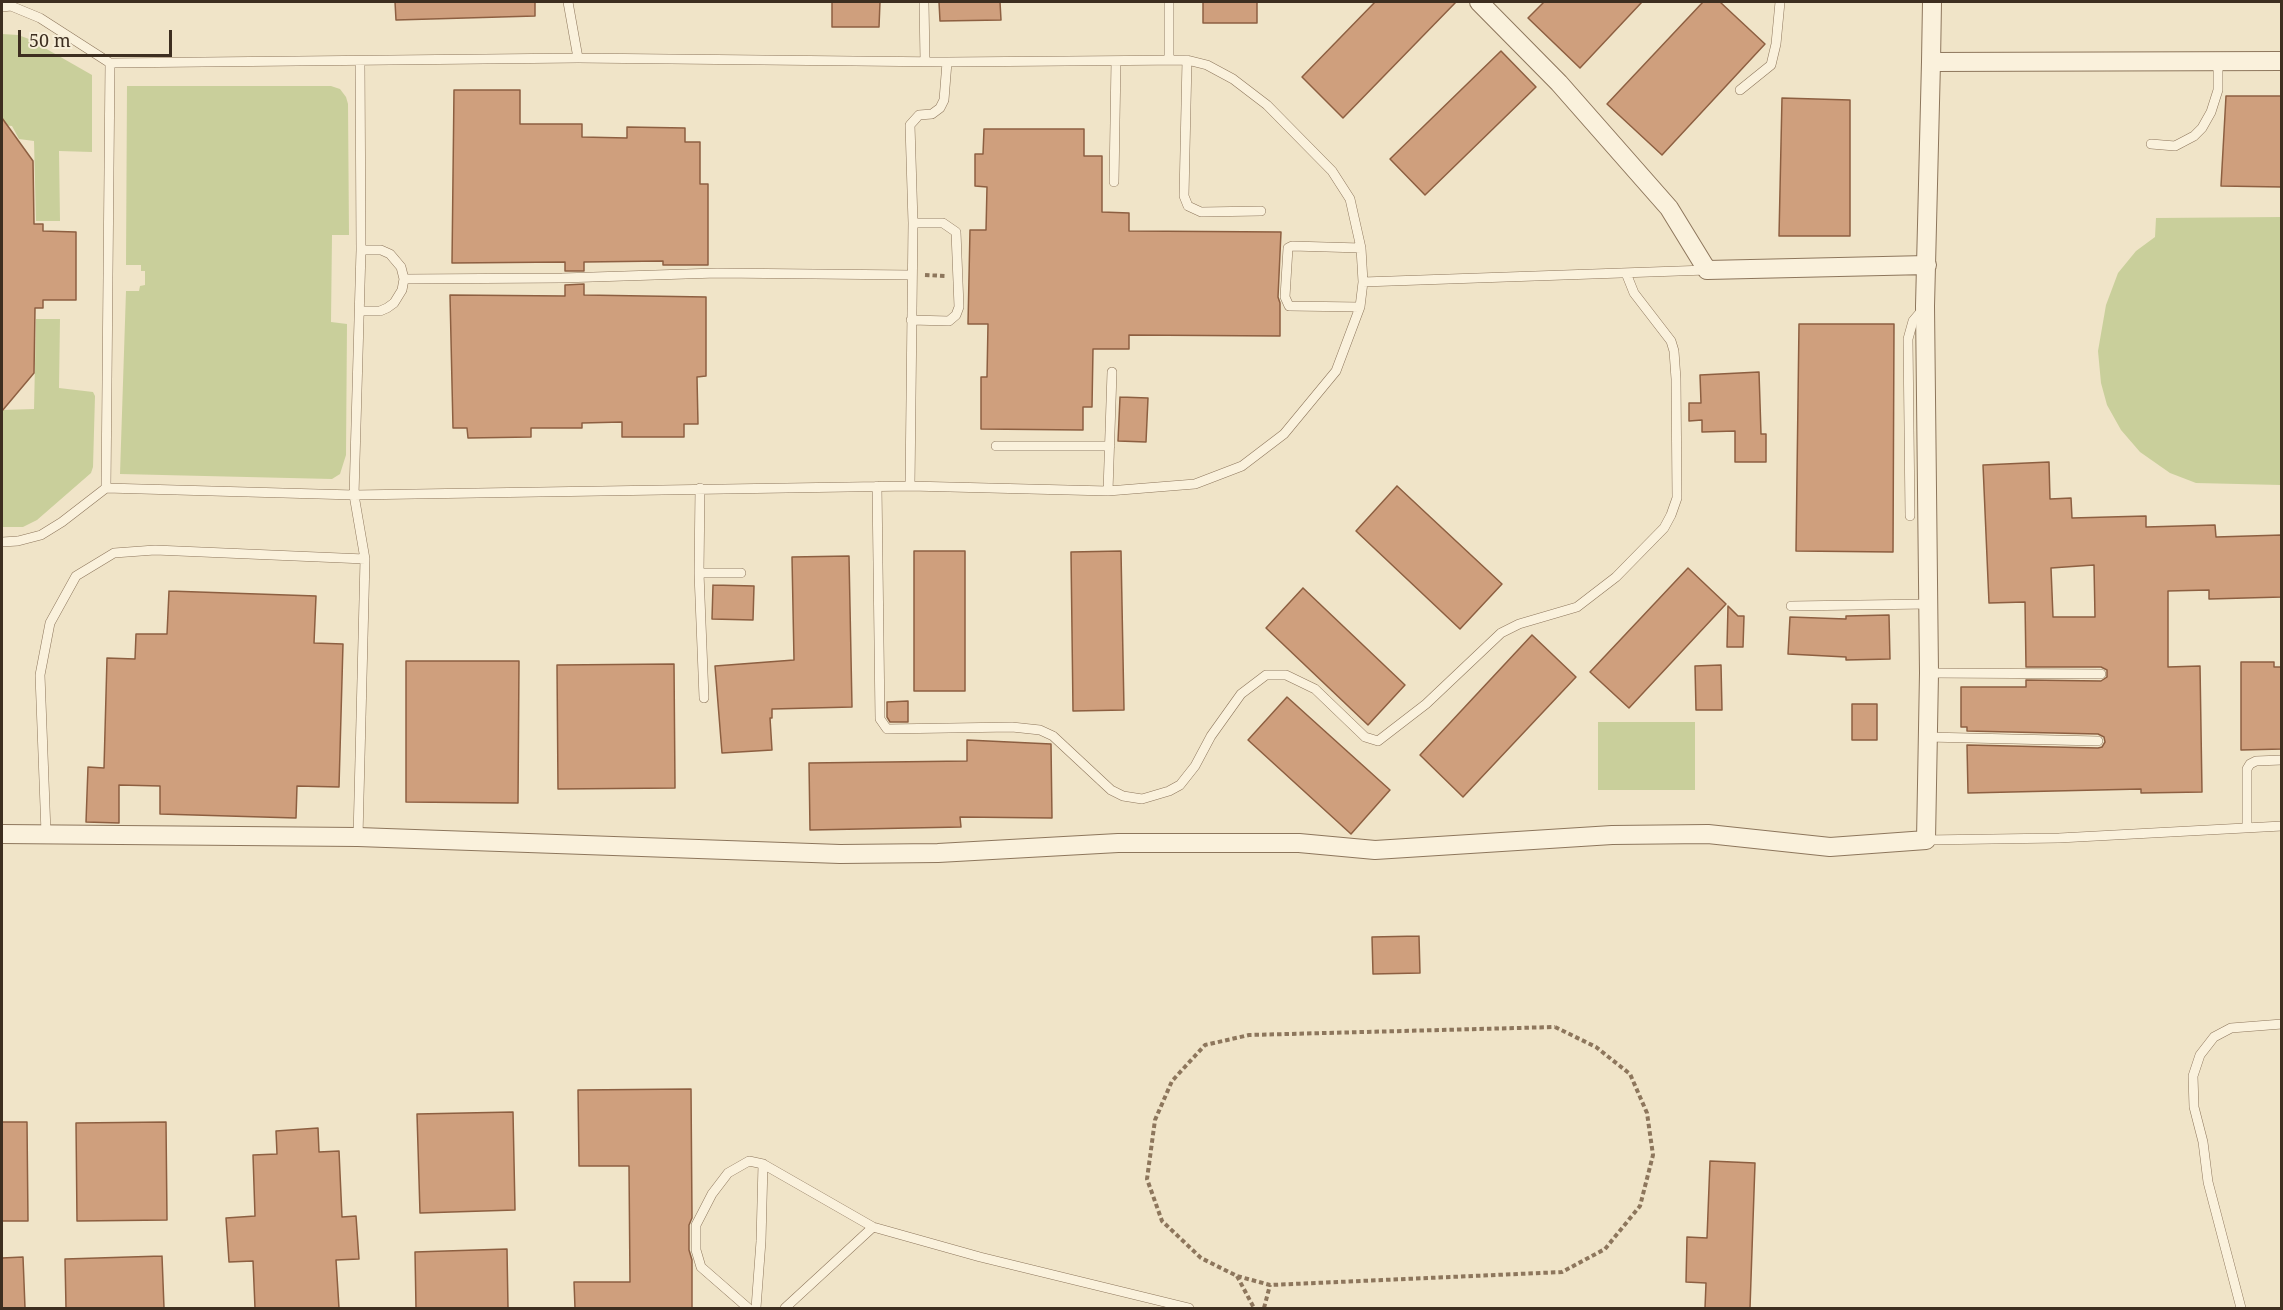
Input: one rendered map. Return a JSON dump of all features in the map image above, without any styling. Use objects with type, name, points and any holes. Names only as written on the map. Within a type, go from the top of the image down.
[{"type":"street","points":[[1479,2],[1559,83],[1669,208],[1707,270],[1927,265]]},
{"type":"street","points":[[2,834],[358,837],[840,854],[938,853],[1118,843],[1299,843],[1376,850],[1622,834],[1708,834],[1830,847],[1926,840],[1929,673],[1925,306],[1932,2]]},
{"type":"street","points":[[1931,62],[2282,62]]},
{"type":"lane","points":[[568,2],[578,58]]},
{"type":"lane","points":[[924,2],[925,61]]},
{"type":"lane","points":[[1169,2],[1169,60]]},
{"type":"lane","points":[[1740,90],[1771,65],[1776,44],[1780,2]]},
{"type":"lane","points":[[2,542],[18,541],[41,535],[106,488],[354,495],[877,486],[1108,491],[1195,484],[1242,466],[1284,434],[1336,371],[1360,307],[1363,282],[1361,248],[1350,199],[1332,171],[1267,105],[1233,79],[1207,65],[1187,60],[947,62],[578,58],[110,63],[40,18],[8,5]]},
{"type":"lane","points":[[1187,60],[1184,196],[1188,206],[1201,212],[1261,211]]},
{"type":"lane","points":[[358,837],[365,559],[354,495],[361,250],[360,61]]},
{"type":"lane","points":[[1114,182],[1116,61]]},
{"type":"lane","points":[[2151,144],[2175,146],[2194,136],[2202,128],[2211,112],[2218,90],[2218,61]]},
{"type":"lane","points":[[910,486],[913,223],[910,125],[919,114],[932,114],[940,108],[944,100],[947,62]]},
{"type":"lane","points":[[106,488],[110,63]]},
{"type":"lane","points":[[911,320],[949,321],[957,315],[959,307],[957,232],[943,223],[913,223]]},
{"type":"lane","points":[[1360,307],[1289,306],[1285,297],[1288,248],[1292,246],[1361,248]]},
{"type":"lane","points":[[360,311],[380,310],[394,303],[402,290],[404,279],[401,267],[390,254],[381,250],[361,250]]},
{"type":"lane","points":[[1363,282],[1707,270]]},
{"type":"lane","points":[[404,279],[562,279],[717,273],[912,275]]},
{"type":"lane","points":[[877,486],[880,719],[888,729],[1012,727],[1040,730],[1053,736],[1111,789],[1123,796],[1143,799],[1180,785],[1195,766],[1211,736],[1241,694],[1266,675],[1286,675],[1315,689],[1365,737],[1378,741],[1426,704],[1501,633],[1519,624],[1560,614],[1576,607],[1616,577],[1664,528],[1671,515],[1677,498],[1674,351],[1671,341],[1634,293],[1626,273]]},
{"type":"lane","points":[[1910,516],[1908,339],[1913,321],[1925,306]]},
{"type":"lane","points":[[1108,491],[1112,372]]},
{"type":"lane","points":[[996,446],[1110,446]]},
{"type":"lane","points":[[700,488],[699,573],[704,698]]},
{"type":"lane","points":[[46,833],[40,675],[50,622],[76,576],[114,553],[155,550],[365,559]]},
{"type":"lane","points":[[699,573],[741,573]]},
{"type":"lane","points":[[1791,606],[1928,604]]},
{"type":"lane","points":[[1929,673],[2101,674]]},
{"type":"lane","points":[[1927,737],[2098,741]]},
{"type":"lane","points":[[2247,827],[2247,769],[2256,761],[2282,760]]},
{"type":"lane","points":[[1926,840],[2059,838],[2282,826]]},
{"type":"lane","points":[[2241,1308],[2208,1182],[2203,1142],[2194,1107],[2193,1076],[2200,1055],[2214,1037],[2231,1028],[2282,1024]]},
{"type":"lane","points":[[748,1308],[701,1267],[696,1250],[696,1225],[711,1194],[728,1173],[748,1161],[763,1164],[873,1227],[980,1257],[1189,1308]]},
{"type":"lane","points":[[756,1308],[763,1164]]},
{"type":"lane","points":[[785,1308],[873,1227]]},
{"type":"path","points":[[912,275],[958,276]]},
{"type":"path","points":[[1555,1027],[1596,1047],[1630,1074],[1647,1113],[1653,1155],[1640,1206],[1605,1249],[1562,1272],[1270,1285],[1237,1276],[1201,1258],[1162,1221],[1147,1179],[1155,1120],[1172,1081],[1205,1045],[1249,1035],[1555,1027]]},
{"type":"path","points":[[1237,1276],[1254,1308]]},
{"type":"path","points":[[1264,1308],[1270,1285]]},
{"type":"green space","points":[[2,34],[18,35],[29,39],[92,75],[92,152],[59,151],[60,221],[36,221],[34,141],[19,139],[12,126],[2,125]]},
{"type":"green space","points":[[127,86],[331,86],[340,89],[346,97],[348,104],[349,235],[332,235],[331,322],[347,324],[346,455],[340,474],[332,479],[120,474],[126,291],[139,291],[140,286],[145,285],[145,271],[141,271],[141,265],[126,265]]},
{"type":"green space","points":[[2281,217],[2281,485],[2196,483],[2170,473],[2140,452],[2121,430],[2107,405],[2101,383],[2098,351],[2106,305],[2118,273],[2136,251],[2155,237],[2156,218]]},
{"type":"green space","points":[[36,319],[60,319],[59,388],[93,392],[95,396],[93,467],[91,473],[37,520],[23,527],[2,527],[2,410],[34,409]]},
{"type":"green space","points":[[1598,722],[1695,722],[1695,790],[1598,790]]},
{"type":"building","points":[[395,2],[535,2],[535,16],[396,20]]},
{"type":"building","points":[[832,2],[880,2],[879,27],[832,27]]},
{"type":"building","points":[[939,2],[1000,2],[1001,20],[940,21]]},
{"type":"building","points":[[1203,2],[1257,2],[1257,23],[1203,23]]},
{"type":"building","points":[[1375,2],[1456,2],[1343,118],[1302,77]]},
{"type":"building","points":[[1544,2],[1642,2],[1580,68],[1528,18]]},
{"type":"building","points":[[1703,2],[1720,2],[1765,44],[1662,155],[1607,104]]},
{"type":"building","points":[[1501,51],[1536,87],[1425,195],[1390,159]]},
{"type":"building","points":[[454,90],[520,90],[520,124],[582,124],[582,137],[627,138],[627,127],[685,128],[685,142],[700,142],[700,184],[708,184],[708,265],[663,265],[663,261],[584,262],[584,271],[565,271],[565,262],[452,263]]},
{"type":"building","points":[[2226,96],[2282,96],[2282,187],[2221,186]]},
{"type":"building","points":[[1782,98],[1850,100],[1850,236],[1779,236]]},
{"type":"building","points":[[2,118],[33,161],[34,224],[43,224],[43,231],[76,232],[76,300],[43,300],[43,308],[35,308],[34,373],[2,411]]},
{"type":"building","points":[[984,129],[1084,129],[1084,156],[1102,156],[1102,212],[1129,213],[1129,231],[1281,232],[1278,297],[1280,336],[1129,335],[1129,349],[1093,349],[1092,407],[1083,407],[1083,430],[981,429],[981,377],[987,377],[988,324],[968,324],[970,230],[986,230],[987,187],[975,186],[975,154],[983,154]]},
{"type":"building","points":[[584,284],[584,295],[706,297],[706,376],[697,377],[698,424],[684,424],[684,437],[622,437],[622,422],[582,423],[582,428],[531,428],[531,437],[468,438],[467,428],[453,428],[450,295],[565,296],[565,285]]},
{"type":"building","points":[[1799,324],[1894,324],[1893,552],[1796,551]]},
{"type":"building","points":[[1759,372],[1761,434],[1766,434],[1766,462],[1735,462],[1735,431],[1702,432],[1702,420],[1689,421],[1689,403],[1701,403],[1700,375]]},
{"type":"building","points":[[1120,397],[1148,398],[1146,442],[1118,441]]},
{"type":"building","points":[[2049,462],[2050,499],[2071,498],[2072,518],[2146,516],[2146,527],[2215,525],[2216,537],[2282,535],[2282,597],[2209,599],[2209,590],[2168,591],[2168,667],[2200,666],[2202,792],[2141,793],[2141,789],[1968,793],[1967,745],[2098,748],[2102,747],[2105,742],[2104,737],[2098,734],[1967,731],[1967,727],[1961,727],[1961,687],[2026,687],[2026,680],[2101,681],[2107,677],[2107,670],[2101,667],[2026,667],[2025,602],[1989,603],[1983,465]],"holes":[[[2094,565],[2095,617],[2053,617],[2051,568]]]},
{"type":"building","points":[[1397,486],[1502,584],[1460,629],[1356,531]]},
{"type":"building","points":[[914,551],[965,551],[965,691],[914,691]]},
{"type":"building","points":[[1121,551],[1124,710],[1073,711],[1071,552]]},
{"type":"building","points":[[849,556],[852,707],[772,709],[772,718],[770,718],[772,750],[722,753],[715,666],[794,660],[792,557]]},
{"type":"building","points":[[1688,568],[1726,604],[1629,708],[1590,672]]},
{"type":"building","points":[[713,585],[754,586],[753,620],[712,619]]},
{"type":"building","points":[[1303,588],[1405,685],[1368,725],[1266,628]]},
{"type":"building","points":[[169,591],[316,596],[314,643],[343,644],[339,787],[297,786],[296,818],[160,814],[160,786],[119,785],[119,823],[86,822],[88,767],[104,768],[107,658],[135,659],[136,634],[167,634]]},
{"type":"building","points":[[1728,606],[1738,616],[1744,616],[1743,647],[1727,647]]},
{"type":"building","points":[[1889,615],[1890,659],[1846,660],[1846,657],[1788,654],[1790,617],[1846,619],[1846,616]]},
{"type":"building","points":[[1532,635],[1576,677],[1463,797],[1420,755]]},
{"type":"building","points":[[406,661],[519,661],[518,803],[406,802]]},
{"type":"building","points":[[2241,662],[2274,662],[2274,667],[2282,667],[2282,749],[2241,750]]},
{"type":"building","points":[[674,664],[675,788],[558,789],[557,665]]},
{"type":"building","points":[[1721,665],[1722,710],[1696,710],[1695,666]]},
{"type":"building","points":[[1287,697],[1390,790],[1351,834],[1248,740]]},
{"type":"building","points":[[908,701],[908,722],[890,722],[887,717],[887,702]]},
{"type":"building","points":[[1852,704],[1877,704],[1877,740],[1852,740]]},
{"type":"building","points":[[967,740],[1051,744],[1052,818],[960,817],[961,827],[810,830],[809,763],[967,761]]},
{"type":"building","points":[[1419,936],[1420,973],[1373,974],[1372,937]]},
{"type":"building","points":[[691,1089],[692,1218],[689,1225],[689,1250],[692,1260],[692,1308],[575,1308],[574,1282],[630,1282],[629,1166],[579,1166],[578,1090]]},
{"type":"building","points":[[513,1112],[515,1210],[420,1213],[417,1114]]},
{"type":"building","points":[[2,1122],[27,1122],[28,1221],[2,1221]]},
{"type":"building","points":[[166,1122],[167,1220],[77,1221],[76,1123]]},
{"type":"building","points":[[318,1128],[319,1152],[339,1151],[342,1217],[356,1216],[359,1259],[336,1260],[339,1308],[255,1308],[253,1261],[229,1262],[226,1218],[255,1216],[253,1155],[277,1154],[276,1131]]},
{"type":"building","points":[[1710,1161],[1755,1163],[1750,1308],[1705,1308],[1706,1283],[1686,1282],[1687,1237],[1707,1238]]},
{"type":"building","points":[[507,1249],[508,1308],[416,1308],[415,1252]]},
{"type":"building","points":[[162,1256],[164,1308],[66,1308],[65,1259]]},
{"type":"building","points":[[23,1257],[25,1308],[2,1308],[2,1258]]}]
